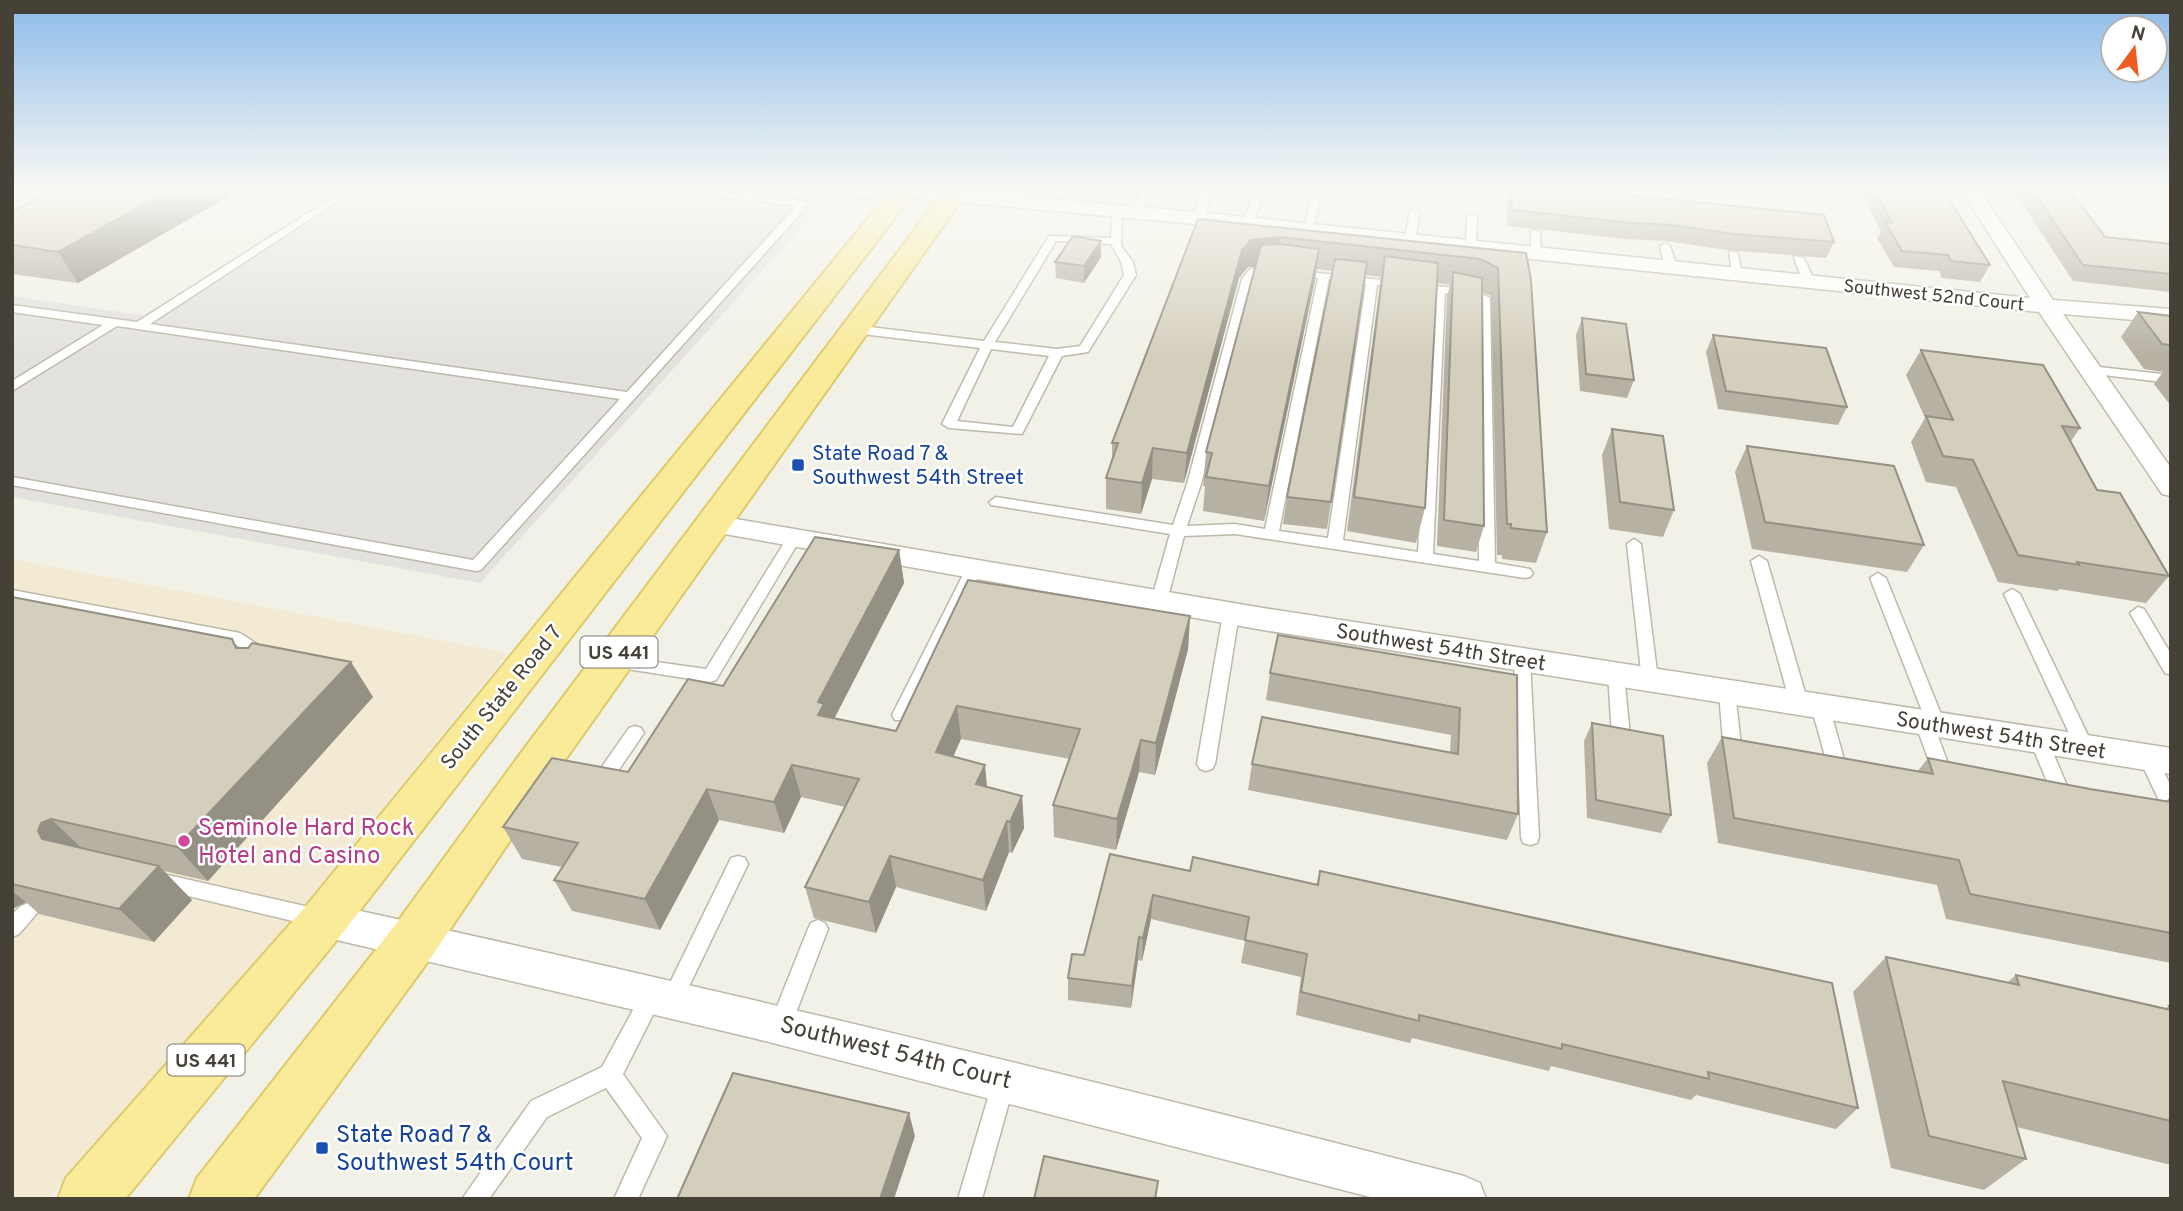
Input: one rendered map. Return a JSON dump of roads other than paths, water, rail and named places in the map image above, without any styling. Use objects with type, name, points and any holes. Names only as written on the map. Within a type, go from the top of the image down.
[{"type":"main road","name":"South State Road 7","points":[[87,1199],[324,920],[850,245]]},
{"type":"main road","name":"US 441","points":[[218,1199],[544,766],[611,662],[917,245]]},
{"type":"street","name":"Southwest 52nd Court","points":[[1449,245],[2046,306],[2171,316]]},
{"type":"street","points":[[2006,245],[2090,370],[2159,456],[2171,488]]},
{"type":"street","name":"Southwest 54th Street","points":[[712,524],[1231,614],[2160,759]]},
{"type":"street","name":"Southwest 54th Court","points":[[324,920],[1005,1078],[1464,1199]]},
{"type":"lane","points":[[138,327],[266,245]]},
{"type":"lane","points":[[12,481],[477,566],[767,245]]},
{"type":"lane","points":[[1049,245],[986,345],[949,424],[1017,430],[1057,353]]},
{"type":"lane","points":[[854,330],[1057,353],[1084,349],[1130,275],[1127,262],[1116,245]]},
{"type":"lane","points":[[1536,245],[1536,254]]},
{"type":"lane","points":[[1665,246],[1671,268]]},
{"type":"lane","points":[[1733,253],[1738,275]]},
{"type":"lane","points":[[1799,258],[1809,282]]},
{"type":"lane","points":[[1159,601],[1194,484],[1248,278],[1254,271],[1262,269],[1473,293],[1485,298],[1487,566]]},
{"type":"lane","points":[[1271,535],[1324,276]]},
{"type":"lane","points":[[1335,544],[1372,281]]},
{"type":"lane","points":[[1425,558],[1440,289]]},
{"type":"lane","points":[[12,308],[629,396]]},
{"type":"lane","points":[[12,387],[114,323]]},
{"type":"lane","points":[[2090,370],[2171,379]]},
{"type":"lane","points":[[996,502],[1178,531],[1236,529],[1525,573]]},
{"type":"lane","points":[[611,662],[710,676],[794,538]]},
{"type":"lane","points":[[1634,544],[1650,680]]},
{"type":"lane","points":[[1759,561],[1810,705],[1838,770]]},
{"type":"lane","points":[[901,715],[974,569]]},
{"type":"lane","points":[[1878,578],[1930,724],[1945,782]]},
{"type":"lane","points":[[2012,594],[2085,748]]},
{"type":"lane","points":[[12,595],[240,639],[266,657],[267,676]]},
{"type":"lane","points":[[2138,613],[2171,669]]},
{"type":"lane","points":[[1206,764],[1231,614]]},
{"type":"lane","points":[[1522,660],[1530,837]]},
{"type":"lane","points":[[1616,674],[1621,736]]},
{"type":"lane","points":[[1727,692],[1732,754]]},
{"type":"lane","points":[[577,773],[603,779],[635,733]]},
{"type":"lane","points":[[2039,741],[2066,804]]},
{"type":"lane","points":[[2160,759],[2171,806]]},
{"type":"lane","points":[[474,1199],[539,1109],[610,1075],[662,997],[738,864]]},
{"type":"lane","points":[[136,876],[324,920]]},
{"type":"lane","points":[[12,928],[28,912]]},
{"type":"lane","points":[[781,1024],[818,929]]},
{"type":"lane","points":[[610,1075],[655,1136],[626,1199]]},
{"type":"lane","points":[[970,1199],[1005,1078]]},
{"type":"place","name":"State Road 7 & Southwest 54th Street","points":[[798,465]]},
{"type":"place","name":"Seminole Hard Rock Hotel and Casino","points":[[184,841]]},
{"type":"place","name":"State Road 7 & Southwest 54th Court","points":[[322,1148]]}]
